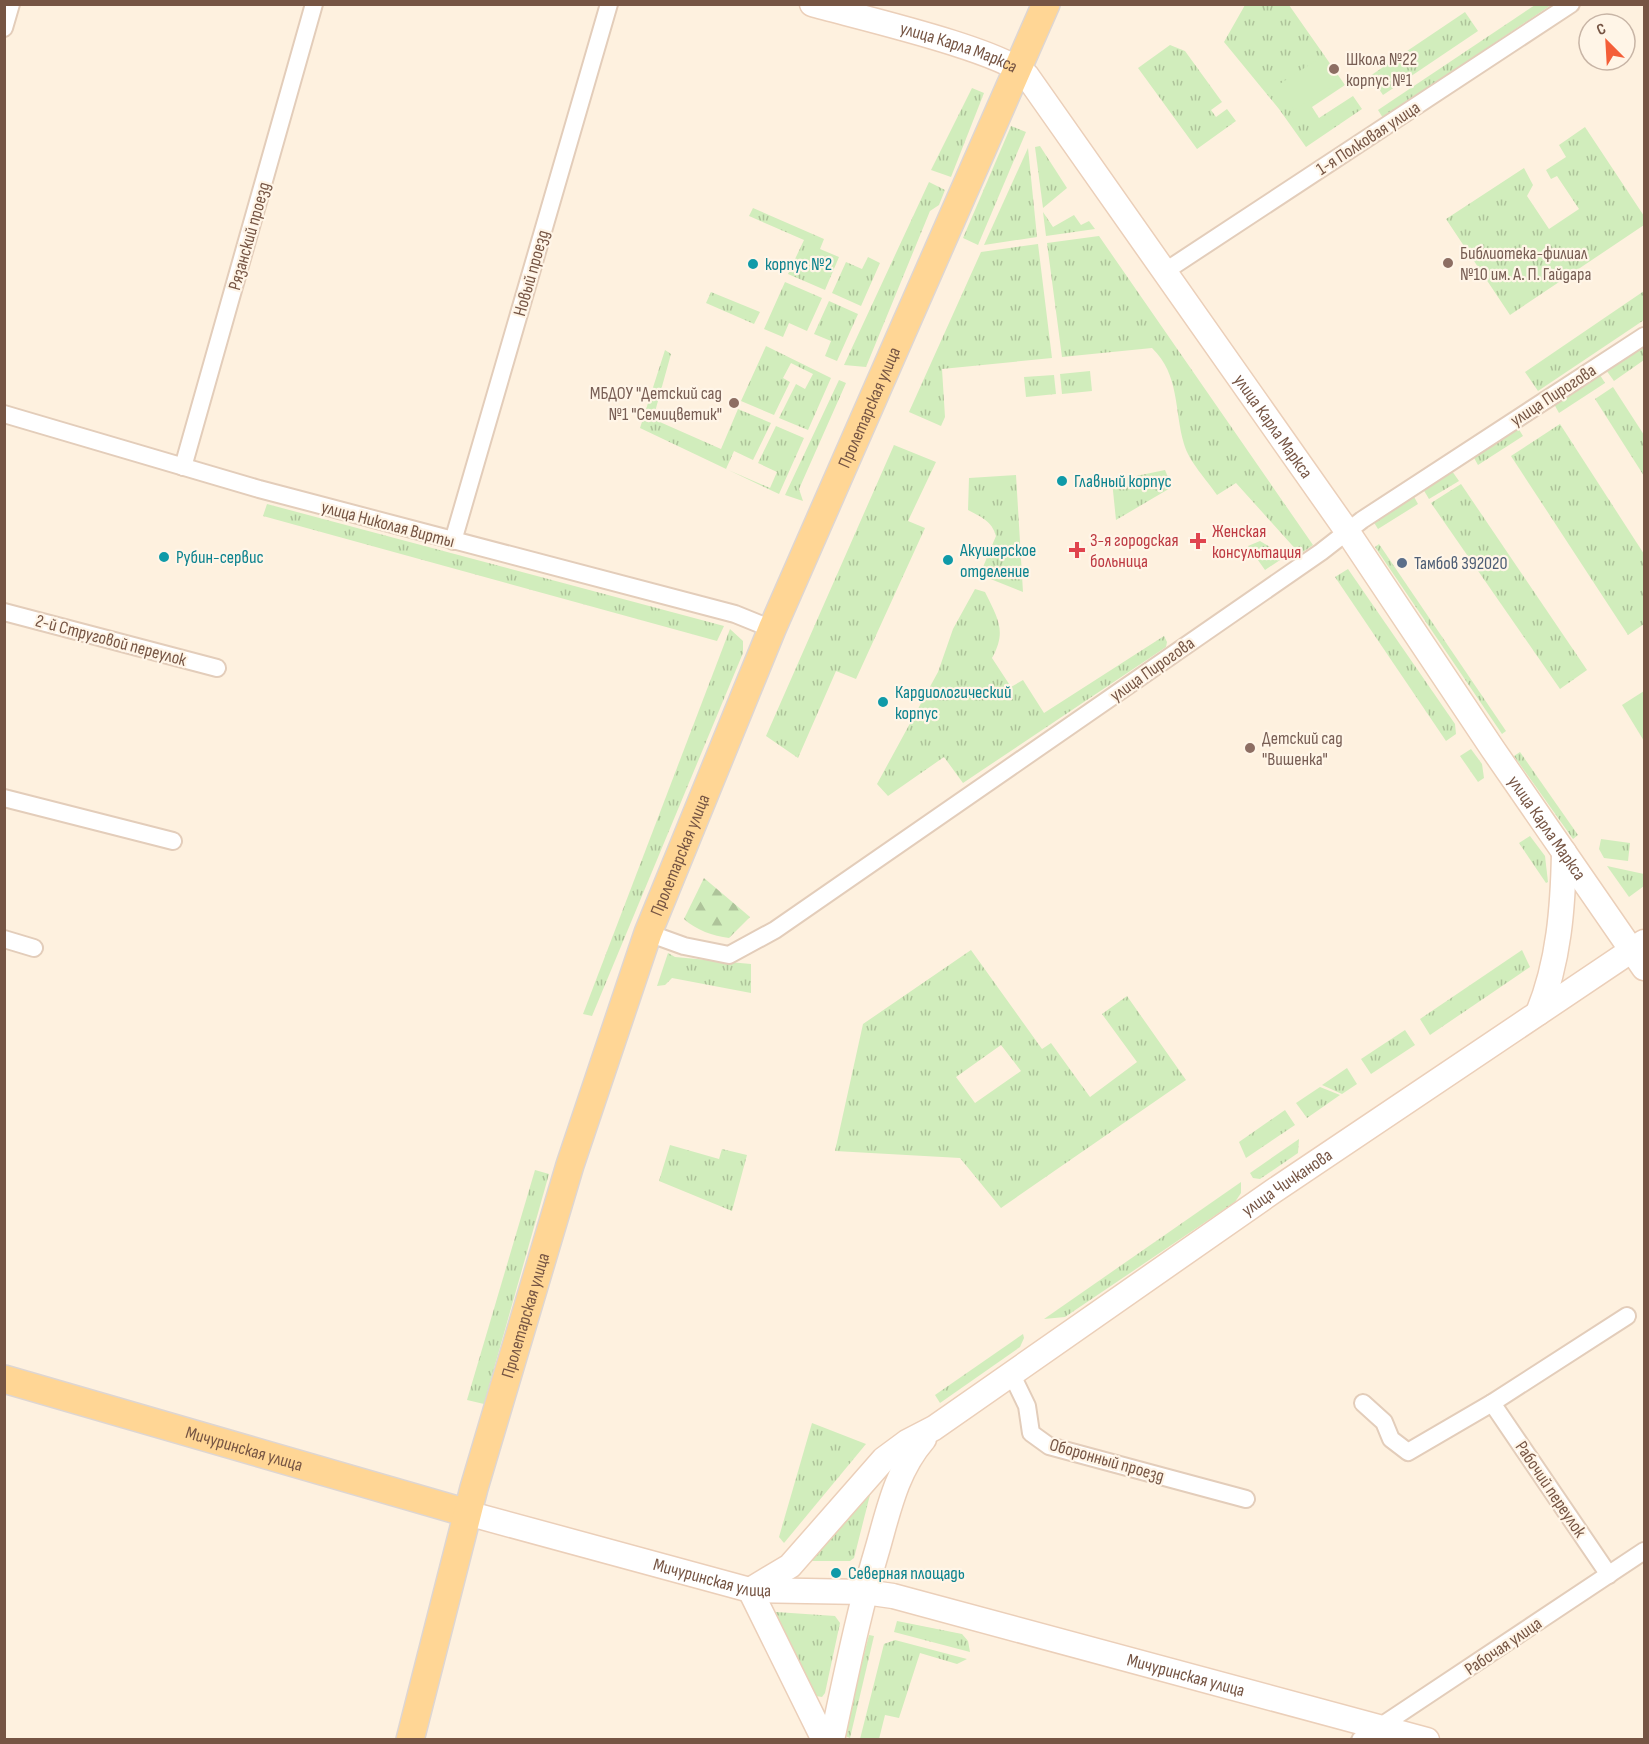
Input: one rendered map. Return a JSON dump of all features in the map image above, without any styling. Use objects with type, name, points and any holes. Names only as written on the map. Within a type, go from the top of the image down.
[{"type":"main road","name":"улица Карла Маркса","points":[[812,4],[983,54],[1019,67],[1347,531],[1564,852],[1640,953]]},
{"type":"main road","name":"Пролетарская улица","points":[[410,1740],[467,1513],[570,1165],[648,933],[772,629],[1046,4]]},
{"type":"main road","points":[[1538,1013],[1545,995],[1563,914],[1564,852]]},
{"type":"main road","name":"улица Чичканова","points":[[934,1428],[1538,1013],[1640,953]]},
{"type":"main road","name":"Мичуринская улица","points":[[4,1378],[467,1513],[750,1590],[865,1592],[991,1621],[1427,1740]]},
{"type":"main road","points":[[824,1740],[750,1590],[790,1566],[884,1459],[908,1442],[934,1428]]},
{"type":"main road","points":[[832,1740],[865,1592],[898,1479],[910,1454],[934,1428]]},
{"type":"street","points":[[4,28],[11,4]]},
{"type":"street","name":"Рязанский проезд","points":[[183,466],[314,4]]},
{"type":"street","name":"Новый проезд","points":[[453,541],[609,4]]},
{"type":"street","name":"1-я Полковая улица","points":[[1164,272],[1571,4]]},
{"type":"street","name":"улица Пирогова","points":[[648,933],[684,946],[729,955],[775,930],[1347,531],[1644,336]]},
{"type":"street","name":"улица Николая Вирты","points":[[4,414],[453,541],[735,614],[772,629]]},
{"type":"street","name":"2-й Струговой переулок","points":[[4,612],[217,668]]},
{"type":"street","points":[[4,798],[173,841]]},
{"type":"street","points":[[4,939],[33,948]]},
{"type":"street","points":[[1363,1402],[1384,1422],[1391,1439],[1407,1452],[1492,1403],[1627,1316]]},
{"type":"street","name":"Оборонный проезд","points":[[1011,1373],[1026,1406],[1031,1433],[1049,1446],[1246,1499]]},
{"type":"street","name":"Рабочий переулок","points":[[1492,1403],[1609,1575]]},
{"type":"street","name":"Рабочая улица","points":[[1360,1740],[1644,1551]]},
{"type":"green space","points":[[1245,5],[1289,5],[1345,85],[1312,107],[1319,118],[1353,96],[1362,109],[1306,147],[1279,109],[1224,42]]},
{"type":"green space","points":[[1535,5],[1551,5],[1383,118],[1378,110]]},
{"type":"green space","points":[[1465,12],[1478,31],[1383,95],[1370,76]]},
{"type":"green space","points":[[1170,45],[1185,51],[1222,102],[1211,110],[1216,117],[1227,109],[1236,121],[1197,149],[1138,68]]},
{"type":"green space","points":[[1323,56],[1339,82],[1294,110],[1278,85]]},
{"type":"green space","points":[[972,88],[984,93],[951,177],[931,170]]},
{"type":"green space","points":[[1011,126],[1026,132],[978,245],[963,238]]},
{"type":"green space","points":[[1585,127],[1644,216],[1644,225],[1510,315],[1446,219],[1524,168],[1533,185],[1527,196],[1549,229],[1579,209],[1557,176],[1551,179],[1546,170],[1566,157],[1559,145]]},
{"type":"green space","points":[[1040,146],[1067,188],[1043,208],[1035,147]]},
{"type":"green space","points":[[1028,148],[1037,237],[984,245]]},
{"type":"green space","points":[[929,182],[945,190],[939,205],[930,211],[866,367],[844,365]]},
{"type":"green space","points":[[753,208],[824,239],[820,249],[839,257],[825,290],[788,274],[804,240],[749,216]]},
{"type":"green space","points":[[1043,212],[1053,227],[1074,215],[1081,225],[1089,221],[1095,229],[1046,236]]},
{"type":"green space","points":[[1099,236],[1313,545],[1300,554],[1236,483],[1217,495],[1199,471],[1186,451],[1172,381],[1161,358],[1152,348],[1062,357],[1047,243]]},
{"type":"green space","points":[[1038,244],[1052,358],[942,369],[945,417],[941,426],[909,412],[981,252]]},
{"type":"green space","points":[[868,257],[880,263],[861,306],[832,293],[846,262],[862,269]]},
{"type":"green space","points":[[785,282],[822,298],[807,331],[789,323],[783,337],[764,329]]},
{"type":"green space","points":[[1644,291],[1644,320],[1538,391],[1525,372]]},
{"type":"green space","points":[[711,292],[760,312],[754,324],[706,303]]},
{"type":"green space","points":[[829,301],[858,314],[837,361],[825,356],[831,341],[814,334]]},
{"type":"green space","points":[[1644,345],[1644,360],[1614,381],[1606,370]]},
{"type":"green space","points":[[766,346],[831,378],[808,430],[779,418],[796,384],[805,389],[813,374],[791,363],[783,378],[790,382],[774,415],[741,401]]},
{"type":"green space","points":[[665,350],[671,354],[653,419],[721,449],[738,409],[771,423],[753,460],[734,451],[726,469],[640,428]]},
{"type":"green space","points":[[1090,371],[1092,391],[1062,394],[1060,374]]},
{"type":"green space","points":[[1054,375],[1056,394],[1026,397],[1024,377]]},
{"type":"green space","points":[[1600,375],[1605,383],[1559,413],[1554,404]]},
{"type":"green space","points":[[839,380],[846,383],[799,489],[803,501],[785,495]]},
{"type":"green space","points":[[1613,387],[1644,435],[1644,476],[1595,399]]},
{"type":"green space","points":[[1560,424],[1644,554],[1644,624],[1628,635],[1511,456]]},
{"type":"green space","points":[[776,426],[804,438],[779,494],[730,471],[770,488],[777,472],[758,463]]},
{"type":"green space","points":[[1518,428],[1523,436],[1478,465],[1473,456]]},
{"type":"green space","points":[[894,445],[936,462],[908,521],[925,528],[856,679],[836,671],[798,758],[766,736]]},
{"type":"green space","points":[[1165,470],[1172,487],[1116,520],[1112,481]]},
{"type":"green space","points":[[1452,471],[1459,481],[1429,499],[1423,489]]},
{"type":"green space","points":[[1016,475],[1023,592],[988,578],[983,567],[996,536],[989,523],[968,510],[969,478]]},
{"type":"green space","points":[[1461,484],[1587,670],[1560,689],[1431,503]]},
{"type":"green space","points":[[1413,495],[1418,504],[1378,529],[1373,521]]},
{"type":"green space","points":[[267,504],[724,626],[717,641],[263,516]]},
{"type":"green space","points":[[1260,541],[1286,556],[1265,570],[1248,546]]},
{"type":"green space","points":[[1379,544],[1506,731],[1502,734],[1375,547]]},
{"type":"green space","points":[[1348,569],[1455,724],[1456,734],[1446,741],[1335,577]]},
{"type":"green space","points":[[975,589],[985,592],[999,625],[999,640],[992,658],[1011,687],[1023,680],[1044,713],[1164,636],[1167,642],[1166,647],[963,783],[944,757],[888,796],[877,784],[938,672],[953,629]]},
{"type":"green space","points":[[730,629],[743,641],[743,653],[592,1016],[583,1014]]},
{"type":"green space","points":[[1644,691],[1644,741],[1622,705]]},
{"type":"green space","points":[[1471,749],[1482,764],[1484,778],[1478,782],[1460,756]]},
{"type":"green space","points":[[1520,752],[1578,835],[1573,839],[1514,756]]},
{"type":"green space","points":[[1530,836],[1545,856],[1548,882],[1546,883],[1519,843]]},
{"type":"green space","points":[[1601,839],[1630,843],[1628,861],[1604,858],[1599,849]]},
{"type":"green space","points":[[1607,866],[1644,874],[1644,886],[1629,897]]},
{"type":"green space","points":[[704,878],[750,917],[729,938],[705,932],[684,919]]},
{"type":"green space","points":[[971,950],[1042,1049],[1051,1043],[1090,1097],[1137,1062],[1102,1014],[1127,996],[1186,1080],[1001,1208],[960,1158],[835,1151],[863,1024]],"holes":[[[1001,1045],[1021,1071],[975,1103],[956,1077]]]},
{"type":"green space","points":[[1522,950],[1530,967],[1430,1035],[1420,1019]]},
{"type":"green space","points":[[668,953],[675,957],[751,964],[751,993],[672,978],[665,985],[657,986]]},
{"type":"green space","points":[[1405,1030],[1415,1045],[1371,1074],[1361,1059]]},
{"type":"green space","points":[[1347,1068],[1357,1084],[1342,1094],[1322,1085]]},
{"type":"green space","points":[[1320,1087],[1340,1095],[1307,1118],[1296,1103]]},
{"type":"green space","points":[[1285,1110],[1295,1125],[1246,1158],[1239,1142]]},
{"type":"green space","points":[[1299,1139],[1298,1153],[1260,1179],[1253,1178],[1250,1173]]},
{"type":"green space","points":[[670,1145],[719,1159],[722,1149],[747,1155],[732,1211],[659,1181]]},
{"type":"green space","points":[[535,1170],[549,1174],[484,1404],[467,1400]]},
{"type":"green space","points":[[1241,1182],[1241,1193],[1235,1202],[1065,1317],[1044,1319]]},
{"type":"green space","points":[[1023,1334],[1024,1338],[1020,1347],[940,1403],[935,1395]]},
{"type":"green space","points":[[812,1423],[866,1444],[784,1543],[779,1537]]},
{"type":"green space","points":[[871,1491],[854,1558],[850,1561],[808,1561]]},
{"type":"green space","points":[[776,1612],[835,1616],[840,1623],[825,1693],[822,1697],[816,1696],[775,1616]]},
{"type":"green space","points":[[897,1621],[962,1634],[968,1641],[970,1652],[894,1632]]},
{"type":"green space","points":[[869,1635],[874,1636],[850,1738],[843,1735]]},
{"type":"green space","points":[[895,1640],[967,1659],[957,1664],[920,1653],[899,1718],[885,1715],[879,1739],[860,1739],[884,1644]]},
{"type":"place","name":"Школа №22 корпус №1","points":[[1334,69]]},
{"type":"place","name":"Библиотека-филиал №10 им. А. П. Гайдара","points":[[1448,263]]},
{"type":"place","name":"корпус №2","points":[[753,264]]},
{"type":"place","name":"МБДОУ \"Детский сад №1 \"Семицветик\"","points":[[734,403]]},
{"type":"place","name":"Главный корпус","points":[[1062,481]]},
{"type":"place","name":"Женская консультация","points":[[1198,541]]},
{"type":"place","name":"3-я городская больница","points":[[1077,550]]},
{"type":"place","name":"Рубин-сервис","points":[[164,557]]},
{"type":"place","name":"Акушерское отделение","points":[[948,560]]},
{"type":"place","name":"Тамбов 392020","points":[[1402,563]]},
{"type":"place","name":"Кардиологический корпус","points":[[883,702]]},
{"type":"place","name":"Детский сад \"Вишенка\"","points":[[1250,748]]},
{"type":"place","name":"Северная площадь","points":[[836,1573]]}]
